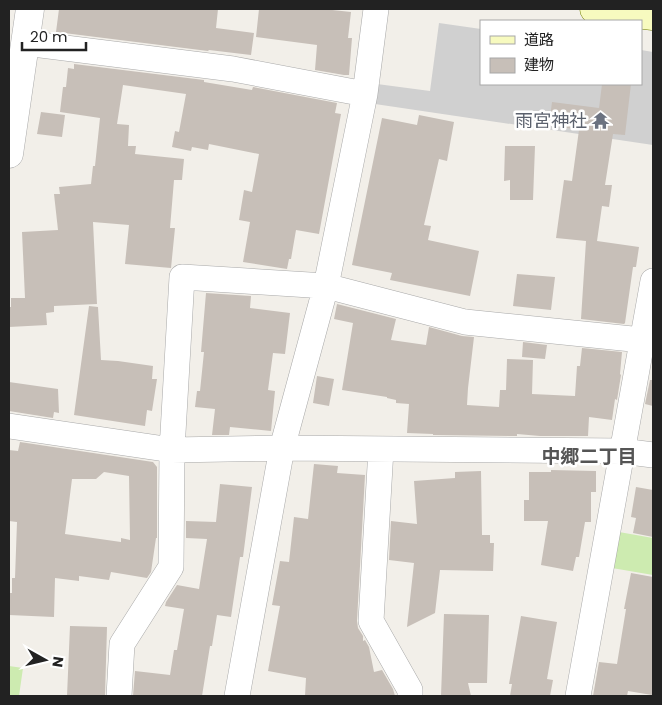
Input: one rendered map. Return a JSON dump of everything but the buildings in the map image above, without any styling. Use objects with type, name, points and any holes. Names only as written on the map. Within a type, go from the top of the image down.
[{"type":"main road","points":[[594,9],[653,16]]},
{"type":"street","points":[[9,154],[12,114],[30,9]]},
{"type":"street","points":[[237,696],[282,448],[326,286],[365,94],[376,9]]},
{"type":"street","points":[[25,43],[233,69],[365,94]]},
{"type":"street","points":[[119,696],[122,644],[171,567],[172,450],[182,277],[326,286],[465,322],[642,340]]},
{"type":"street","points":[[578,696],[653,281]]},
{"type":"street","points":[[9,426],[172,450],[282,448],[622,450],[653,454]]},
{"type":"street","points":[[381,449],[371,621],[410,690],[410,696]]},
{"type":"shaded area","points":[[439,23],[480,29],[480,85],[642,85],[642,50],[653,52],[653,145],[375,104],[377,84],[430,91]]},
{"type":"green space","points":[[619,532],[653,538],[653,575],[612,568]]},
{"type":"green space","points":[[9,666],[23,668],[19,696],[9,696]]},
{"type":"place","name":"雨宮神社","points":[[601,120]]},
{"type":"district","name":"中郷二丁目","points":[[589,456]]}]
